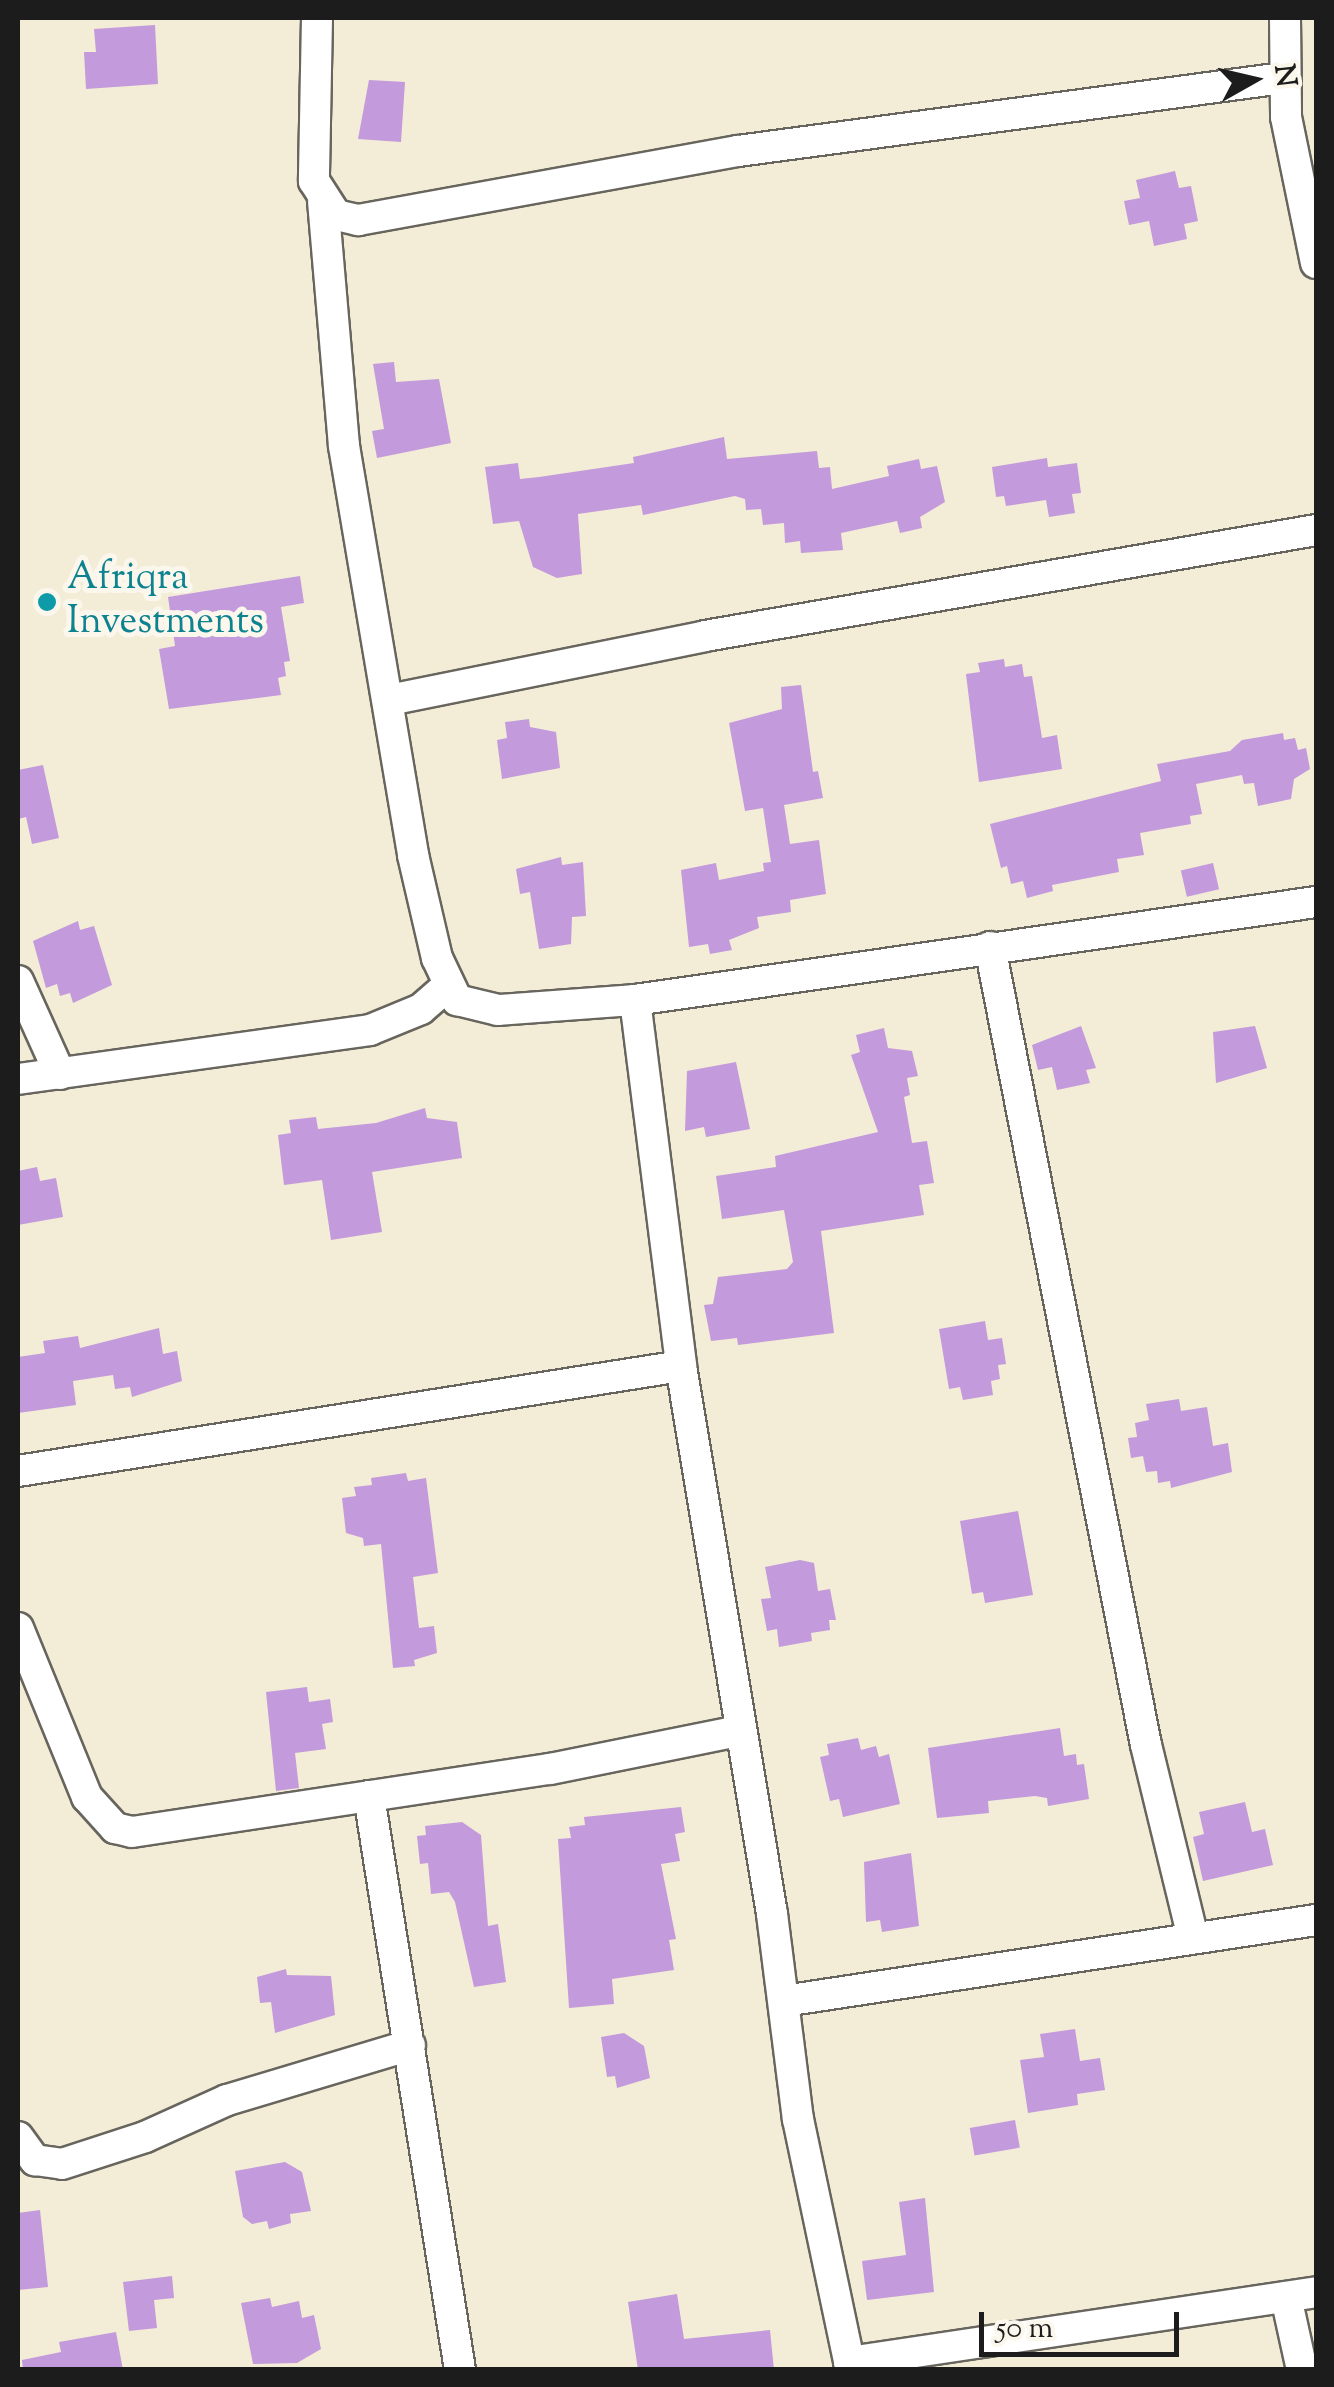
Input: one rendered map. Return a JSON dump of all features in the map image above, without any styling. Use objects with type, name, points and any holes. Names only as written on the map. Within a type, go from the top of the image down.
[{"type":"street","points":[[316,18],[310,144],[323,201],[340,414],[412,855],[446,986],[457,1000],[498,1010],[635,1000],[1316,902]]},
{"type":"street","points":[[1285,18],[1283,78],[1316,263]]},
{"type":"street","points":[[323,201],[336,215],[380,219],[738,151],[1283,78]]},
{"type":"street","points":[[388,700],[705,636],[1316,530]]},
{"type":"street","points":[[990,946],[1146,1745],[1194,1938]]},
{"type":"street","points":[[18,980],[60,1074]]},
{"type":"street","points":[[18,1079],[370,1030],[421,1009],[446,986]]},
{"type":"street","points":[[635,1000],[681,1366],[784,2001],[810,2188],[850,2366],[1316,2292]]},
{"type":"street","points":[[18,1471],[681,1366]]},
{"type":"street","points":[[18,1628],[87,1797],[114,1828],[132,1832],[369,1796],[739,1731]]},
{"type":"street","points":[[369,1796],[460,2370]]},
{"type":"street","points":[[784,2001],[1316,1920]]},
{"type":"street","points":[[18,2137],[35,2160],[62,2164],[145,2138],[226,2100],[410,2045]]},
{"type":"street","points":[[1286,2297],[1302,2370]]},
{"type":"building","points":[[155,25],[158,84],[86,89],[84,52],[96,52],[94,29]]},
{"type":"building","points":[[369,80],[405,82],[401,142],[358,139]]},
{"type":"building","points":[[1175,171],[1179,188],[1191,186],[1198,221],[1184,224],[1187,239],[1154,246],[1149,221],[1129,225],[1124,201],[1140,198],[1136,180]]},
{"type":"building","points":[[394,362],[396,382],[439,379],[451,443],[377,458],[372,431],[384,429],[373,364]]},
{"type":"building","points":[[724,437],[727,459],[817,451],[819,468],[830,467],[832,489],[889,476],[887,466],[919,459],[921,469],[937,466],[945,502],[920,517],[922,528],[900,533],[897,521],[841,533],[843,550],[801,553],[800,541],[785,543],[784,523],[763,525],[761,509],[746,510],[745,499],[735,496],[643,515],[641,505],[578,514],[582,574],[557,578],[533,567],[519,521],[493,524],[485,467],[518,463],[520,479],[539,477],[634,463],[633,457]]},
{"type":"building","points":[[1047,458],[1048,467],[1077,463],[1081,493],[1072,494],[1075,513],[1049,517],[1046,500],[1006,506],[1004,496],[996,497],[992,467]]},
{"type":"building","points":[[300,576],[304,603],[281,607],[290,661],[284,662],[286,676],[278,678],[281,695],[169,709],[159,649],[175,646],[168,597]]},
{"type":"building","points":[[1004,659],[1005,667],[1022,664],[1024,677],[1032,676],[1042,738],[1057,735],[1062,769],[979,782],[966,674],[980,672],[978,663]]},
{"type":"building","points":[[801,685],[813,772],[818,771],[823,798],[784,805],[790,844],[819,840],[826,894],[790,900],[791,912],[757,917],[759,928],[729,940],[732,950],[710,954],[708,944],[689,947],[681,870],[716,863],[719,880],[764,871],[763,863],[771,862],[763,808],[745,811],[729,723],[782,709],[781,687]]},
{"type":"building","points":[[529,719],[530,727],[556,732],[560,768],[502,779],[497,740],[507,738],[505,722]]},
{"type":"building","points":[[1283,733],[1284,740],[1295,738],[1298,750],[1306,748],[1310,769],[1294,779],[1291,799],[1258,806],[1254,783],[1244,784],[1242,775],[1196,784],[1202,814],[1190,816],[1191,824],[1140,833],[1144,855],[1117,859],[1119,872],[1052,885],[1053,891],[1027,898],[1023,881],[1011,884],[1007,866],[1001,868],[990,824],[1161,781],[1157,764],[1230,751],[1242,740]]},
{"type":"building","points":[[43,765],[59,838],[32,844],[26,817],[18,819],[18,770]]},
{"type":"building","points":[[561,857],[562,865],[583,862],[586,916],[572,917],[571,944],[539,949],[530,892],[520,894],[516,869]]},
{"type":"building","points":[[1213,863],[1219,889],[1187,897],[1181,870]]},
{"type":"building","points":[[78,921],[80,930],[94,926],[112,985],[73,1003],[70,993],[60,996],[57,984],[46,988],[33,941]]},
{"type":"building","points":[[1081,1026],[1096,1068],[1086,1070],[1090,1083],[1057,1090],[1052,1067],[1038,1070],[1032,1045]]},
{"type":"building","points":[[1255,1026],[1267,1068],[1216,1083],[1213,1032]]},
{"type":"building","points":[[884,1028],[888,1048],[912,1051],[918,1076],[907,1078],[910,1095],[904,1097],[912,1143],[927,1141],[934,1183],[919,1185],[924,1215],[821,1231],[834,1333],[738,1345],[737,1338],[711,1341],[704,1305],[713,1304],[718,1277],[787,1269],[793,1262],[784,1210],[722,1219],[716,1176],[776,1167],[775,1156],[878,1132],[851,1055],[860,1052],[856,1035]]},
{"type":"building","points":[[736,1062],[750,1129],[706,1137],[704,1127],[685,1131],[687,1071]]},
{"type":"building","points":[[425,1108],[427,1118],[457,1122],[462,1158],[372,1172],[382,1232],[331,1240],[322,1180],[284,1185],[278,1135],[291,1133],[289,1120],[316,1117],[318,1129],[376,1123]]},
{"type":"building","points":[[37,1167],[40,1181],[56,1178],[63,1217],[18,1225],[18,1171]]},
{"type":"building","points":[[985,1321],[988,1340],[1002,1338],[1006,1364],[998,1365],[1000,1379],[991,1381],[993,1395],[963,1400],[960,1387],[949,1389],[939,1329]]},
{"type":"building","points":[[159,1328],[163,1354],[177,1351],[182,1381],[132,1397],[130,1387],[115,1389],[113,1375],[73,1381],[76,1405],[18,1413],[18,1357],[45,1353],[43,1341],[78,1336],[80,1348]]},
{"type":"building","points":[[1179,1399],[1181,1411],[1207,1407],[1213,1446],[1228,1443],[1232,1472],[1171,1488],[1170,1481],[1158,1483],[1157,1471],[1146,1472],[1143,1456],[1131,1458],[1128,1438],[1137,1437],[1135,1423],[1149,1420],[1146,1404]]},
{"type":"building","points":[[406,1473],[408,1481],[426,1478],[438,1573],[413,1577],[419,1628],[434,1626],[437,1653],[414,1660],[415,1666],[393,1668],[381,1544],[364,1546],[363,1538],[346,1533],[342,1498],[356,1496],[354,1487],[372,1485],[371,1478]]},
{"type":"building","points":[[1018,1511],[1033,1595],[985,1603],[983,1592],[972,1594],[960,1521]]},
{"type":"building","points":[[800,1560],[814,1563],[818,1591],[830,1589],[836,1620],[829,1620],[830,1630],[811,1633],[812,1641],[779,1647],[777,1629],[767,1631],[761,1599],[771,1598],[765,1567]]},
{"type":"building","points":[[307,1687],[309,1702],[330,1699],[333,1722],[322,1724],[326,1749],[295,1753],[299,1788],[276,1791],[266,1692]]},
{"type":"building","points":[[1060,1728],[1064,1756],[1076,1754],[1077,1765],[1084,1764],[1089,1799],[1048,1806],[1047,1798],[1035,1796],[988,1801],[989,1813],[937,1818],[928,1748]]},
{"type":"building","points":[[858,1738],[861,1750],[876,1746],[879,1757],[889,1754],[900,1804],[843,1817],[839,1799],[830,1801],[820,1757],[829,1755],[827,1744]]},
{"type":"building","points":[[1245,1802],[1252,1832],[1265,1829],[1273,1865],[1203,1881],[1193,1837],[1204,1834],[1199,1812]]},
{"type":"building","points":[[681,1807],[685,1832],[675,1834],[680,1861],[661,1864],[676,1939],[669,1940],[674,1970],[612,1979],[614,2004],[569,2008],[558,1839],[571,1838],[569,1827],[585,1825],[584,1817]]},
{"type":"building","points":[[462,1822],[481,1835],[488,1926],[498,1924],[506,1982],[474,1987],[455,1902],[449,1892],[431,1894],[428,1863],[420,1864],[417,1836],[426,1835],[425,1826]]},
{"type":"building","points":[[911,1853],[919,1926],[882,1932],[880,1920],[866,1922],[864,1862]]},
{"type":"building","points":[[286,1969],[287,1975],[331,1976],[335,2015],[275,2033],[271,2002],[260,2003],[257,1977]]},
{"type":"building","points":[[1075,2029],[1080,2061],[1100,2058],[1105,2090],[1077,2094],[1078,2105],[1028,2113],[1020,2060],[1044,2057],[1040,2034]]},
{"type":"building","points":[[624,2033],[644,2046],[650,2078],[617,2088],[615,2076],[607,2077],[601,2037]]},
{"type":"building","points":[[1015,2120],[1020,2148],[975,2156],[970,2128]]},
{"type":"building","points":[[285,2162],[302,2172],[311,2211],[290,2214],[291,2223],[269,2229],[267,2221],[252,2224],[243,2217],[235,2171]]},
{"type":"building","points":[[925,2198],[934,2292],[867,2300],[862,2261],[906,2255],[899,2202]]},
{"type":"building","points":[[40,2210],[48,2287],[18,2290],[18,2213]]},
{"type":"building","points":[[172,2276],[174,2298],[154,2300],[157,2328],[129,2331],[123,2282]]},
{"type":"building","points":[[677,2294],[684,2339],[770,2330],[774,2370],[638,2370],[628,2302]]},
{"type":"building","points":[[270,2298],[272,2307],[299,2301],[302,2318],[314,2315],[321,2349],[297,2363],[253,2364],[241,2303]]},
{"type":"building","points":[[116,2332],[123,2370],[23,2370],[22,2360],[61,2352],[59,2342]]},
{"type":"place","name":"Afriqra Investments","points":[[47,602]]}]
